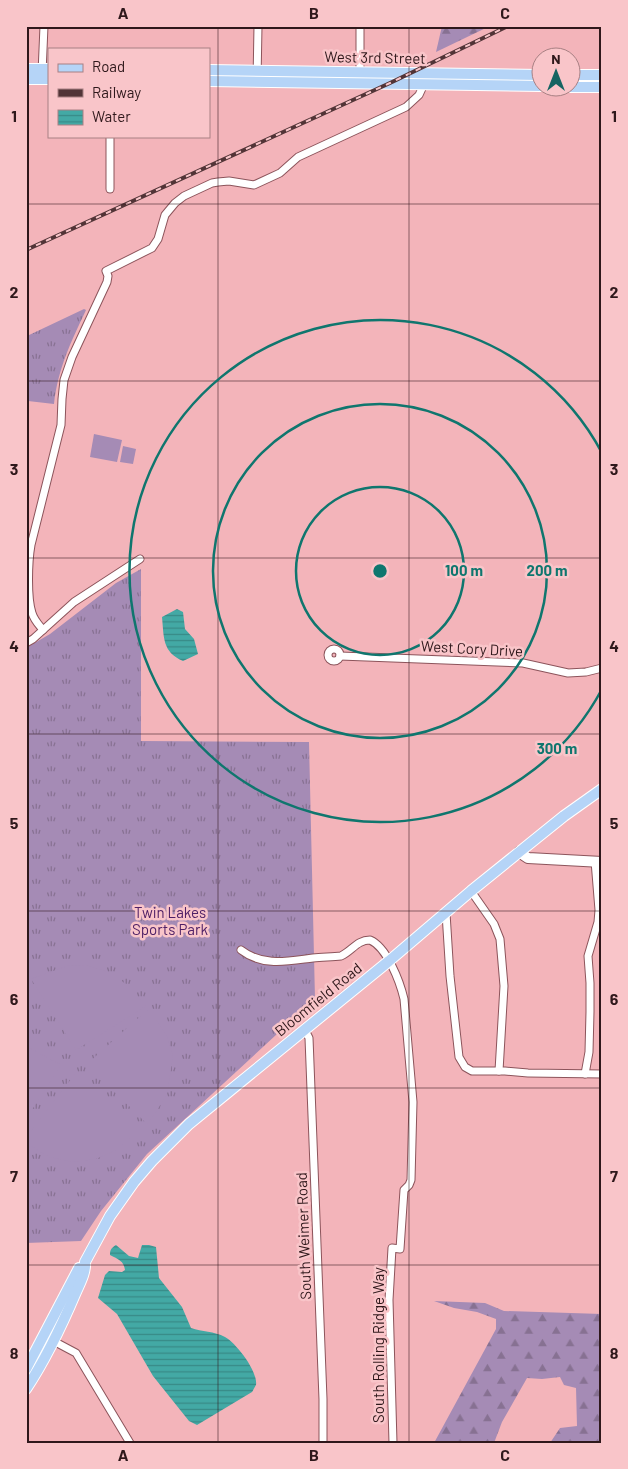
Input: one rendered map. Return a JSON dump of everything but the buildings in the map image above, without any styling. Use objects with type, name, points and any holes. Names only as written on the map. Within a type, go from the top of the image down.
[{"type":"main road","points":[[26,69],[46,74]]},
{"type":"main road","name":"West 3rd Street","points":[[210,70],[530,74]]},
{"type":"main road","points":[[26,78],[46,74]]},
{"type":"main road","points":[[424,84],[441,78],[477,74]]},
{"type":"main road","points":[[580,75],[602,75]]},
{"type":"main road","name":"West 3rd Street","points":[[210,81],[530,86]]},
{"type":"main road","points":[[580,86],[602,87]]},
{"type":"main road","name":"Bloomfield Road","points":[[26,1389],[81,1265],[85,1262],[102,1230],[122,1199],[145,1168],[164,1148],[189,1124],[389,961],[471,891],[564,816],[602,789]]},
{"type":"main road","name":"Bloomfield Road","points":[[26,1369],[49,1338]]},
{"type":"street","points":[[44,26],[46,74]]},
{"type":"street","points":[[257,81],[258,26]]},
{"type":"street","points":[[360,26],[360,72]]},
{"type":"street","points":[[43,630],[34,619],[30,607],[31,545],[61,425],[64,380],[72,357],[107,282],[108,276],[106,271],[152,248],[158,239],[165,215],[184,196],[212,183],[229,181],[254,185],[280,173],[298,158],[406,107],[419,95],[424,84]]},
{"type":"street","points":[[110,138],[110,188]]},
{"type":"street","points":[[26,643],[74,602],[140,559]]},
{"type":"street","name":"West Cory Drive","points":[[340,656],[524,663],[568,672],[586,672],[602,668]]},
{"type":"street","points":[[519,852],[528,858],[598,862],[598,922],[588,956],[590,983],[589,1052],[585,1074]]},
{"type":"street","points":[[471,891],[494,924],[501,944],[504,986],[499,1071]]},
{"type":"street","points":[[446,912],[450,976],[459,1057],[465,1067],[475,1072],[602,1074]]},
{"type":"street","points":[[241,950],[256,959],[266,962],[280,962],[341,956],[360,942],[369,940],[378,944],[389,961]]},
{"type":"street","name":"South Rolling Ridge Way","points":[[389,961],[402,989],[404,999],[414,1102],[411,1180],[404,1190],[400,1249],[392,1248],[390,1269],[389,1300],[393,1443]]},
{"type":"street","name":"South Weimer Road","points":[[305,1030],[309,1038],[323,1399],[323,1443]]},
{"type":"street","points":[[49,1338],[76,1353],[130,1443]]},
{"type":"green space","points":[[442,26],[490,26],[436,52]]},
{"type":"green space","points":[[84,309],[86,310],[70,344],[62,367],[54,404],[28,401],[27,336]]},
{"type":"green space","points":[[94,434],[122,440],[117,462],[90,457]]},
{"type":"green space","points":[[123,446],[136,449],[133,464],[120,462]]},
{"type":"green space","name":"Twin Lakes Sports Park","points":[[141,569],[141,741],[309,742],[315,999],[147,1154],[101,1211],[81,1241],[26,1243],[26,648],[50,634],[116,583]]},
{"type":"green space","points":[[85,965],[108,972],[129,986],[146,1006],[76,1050],[31,979],[67,966]]},
{"type":"green space","points":[[147,1010],[167,1036],[173,1056],[167,1094],[147,1124],[87,1064]]},
{"type":"green space","points":[[26,1046],[61,1065],[26,1119]]},
{"type":"green space","points":[[75,1074],[136,1133],[116,1150],[96,1159],[73,1162],[49,1157],[26,1143],[26,1137]]},
{"type":"green space","points":[[434,1301],[485,1303],[504,1311],[602,1314],[602,1443],[550,1443],[560,1428],[577,1426],[576,1388],[564,1385],[560,1377],[527,1378],[502,1422],[494,1443],[434,1443],[496,1329],[496,1319]]},
{"type":"water","points":[[177,609],[183,612],[185,629],[194,639],[198,654],[183,661],[171,653],[165,643],[163,631],[162,617]]},
{"type":"water","points":[[116,1245],[129,1256],[138,1258],[142,1245],[156,1247],[159,1278],[182,1307],[191,1328],[221,1335],[235,1345],[254,1372],[256,1385],[252,1392],[197,1425],[189,1421],[153,1376],[117,1314],[98,1298],[105,1275],[109,1271],[122,1272],[125,1270],[122,1262],[110,1255],[111,1249]]},
{"type":"railway","points":[[26,250],[390,83],[508,26]]}]
